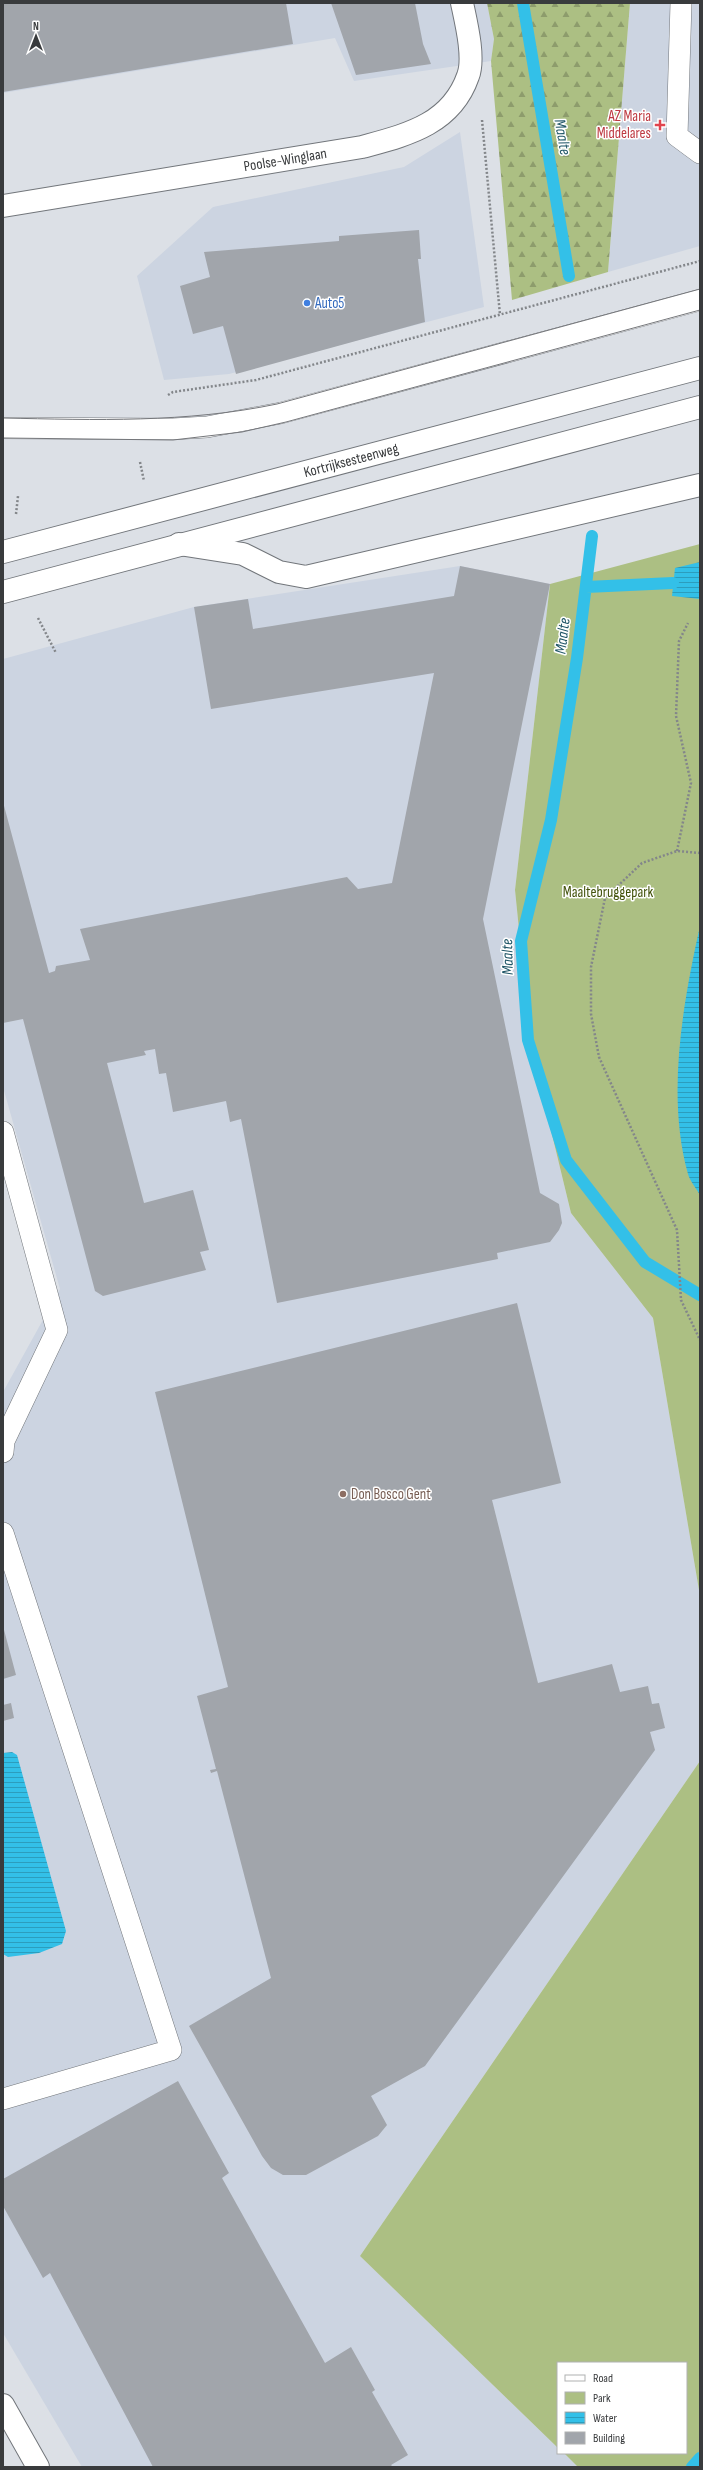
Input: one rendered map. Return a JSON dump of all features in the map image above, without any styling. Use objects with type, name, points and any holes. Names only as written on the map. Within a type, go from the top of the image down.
[{"type":"main road","name":"Poolse-Winglaan","points":[[3,206],[362,147],[413,133],[449,109],[469,75],[470,41],[462,3]]},
{"type":"main road","name":"Kortrijksesteenweg","points":[[3,552],[700,368]]},
{"type":"main road","points":[[3,592],[700,406]]},
{"type":"main road","points":[[180,544],[243,554],[279,572],[306,577],[700,485]]},
{"type":"main road","points":[[3,2405],[38,2467]]},
{"type":"lane","points":[[681,3],[677,136],[700,153]]},
{"type":"lane","points":[[3,428],[174,430],[238,422],[281,413],[700,300]]},
{"type":"lane","points":[[3,1132],[57,1330],[4,1441],[3,1452]]},
{"type":"lane","points":[[3,1533],[171,2050],[3,2099]]},
{"type":"path","points":[[469,75],[481,106],[500,315]]},
{"type":"path","points":[[677,851],[691,783],[676,716],[679,641],[688,623]]},
{"type":"path","points":[[698,853],[677,851],[642,863],[605,898],[591,967],[591,1014],[599,1057],[677,1230],[681,1300],[700,1340]]},
{"type":"shaded area","points":[[3,3],[487,3],[494,39],[491,61],[354,81],[335,38],[3,93]]},
{"type":"shaded area","name":"AZ Maria Middelares","points":[[630,3],[700,3],[700,246],[608,272]]},
{"type":"shaded area","points":[[460,132],[484,307],[229,374],[164,380],[137,276],[213,207],[404,167]]},
{"type":"shaded area","name":"Don Bosco Gent","points":[[460,566],[550,584],[515,890],[531,1048],[571,1213],[653,1318],[700,1596],[700,1761],[360,2256],[557,2447],[557,2454],[565,2454],[578,2467],[82,2467],[3,2333],[3,1392],[60,1289],[3,1087],[3,659],[194,607]]},
{"type":"green space","points":[[487,3],[630,3],[608,272],[512,300],[491,61],[494,39]]},
{"type":"green space","name":"Maaltebruggepark","points":[[700,544],[700,1596],[653,1318],[571,1213],[531,1048],[515,890],[550,584]]},
{"type":"green space","points":[[700,1761],[700,2467],[578,2467],[565,2454],[687,2454],[687,2362],[557,2362],[557,2447],[360,2256]]},
{"type":"water","points":[[700,562],[700,599],[672,596],[675,568]]},
{"type":"water","points":[[700,926],[700,1195],[689,1177],[682,1144],[678,1113],[678,1082],[679,1050],[683,1018]]},
{"type":"water","points":[[12,1752],[17,1755],[66,1931],[62,1944],[39,1953],[8,1957],[3,1954],[3,1753]]},
{"type":"building","points":[[3,3],[286,3],[293,44],[3,92]]},
{"type":"building","points":[[331,3],[415,3],[423,44],[431,64],[356,75]]},
{"type":"building","points":[[419,230],[421,259],[418,259],[425,322],[236,374],[223,326],[193,334],[180,286],[210,277],[204,252],[339,241],[339,236]]},
{"type":"building","points":[[460,566],[550,584],[483,919],[540,1193],[559,1204],[562,1223],[559,1230],[550,1242],[497,1253],[498,1259],[277,1303],[241,1119],[230,1122],[226,1101],[173,1112],[166,1073],[159,1074],[155,1049],[144,1051],[146,1055],[107,1063],[144,1203],[193,1190],[209,1250],[200,1252],[206,1270],[103,1296],[95,1291],[23,1019],[3,1023],[3,802],[49,973],[55,971],[56,966],[90,960],[80,929],[347,877],[358,889],[392,883],[434,673],[211,709],[194,607],[248,599],[253,629],[454,596]]},
{"type":"building","points":[[517,1303],[561,1483],[492,1500],[538,1683],[612,1664],[620,1692],[648,1686],[652,1704],[659,1703],[665,1728],[650,1732],[655,1750],[425,2066],[371,2096],[387,2125],[378,2136],[306,2175],[283,2175],[271,2168],[262,2156],[189,2026],[271,1978],[217,1771],[211,1773],[210,1770],[216,1769],[197,1696],[228,1687],[155,1392]]},
{"type":"building","points":[[3,1626],[16,1675],[3,1679]]},
{"type":"building","points":[[11,1703],[14,1718],[3,1721],[3,1705]]},
{"type":"building","points":[[178,2081],[229,2173],[222,2178],[325,2363],[351,2347],[375,2390],[372,2392],[408,2455],[391,2465],[393,2467],[153,2467],[50,2273],[43,2278],[3,2206],[3,2179]]},
{"type":"waterway","name":"Maalte","points":[[523,3],[569,276]]},
{"type":"waterway","name":"Maalte","points":[[592,536],[577,658],[551,820],[521,941],[528,1040],[566,1160],[645,1262],[700,1295]]},
{"type":"waterway","points":[[586,587],[673,583]]},
{"type":"waterway","name":"Maalte","points":[[692,2467],[700,2458]]},
{"type":"tram line","points":[[3,418],[141,419],[209,414],[277,404],[700,289]]},
{"type":"tram line","points":[[3,438],[173,440],[242,432],[286,422],[700,310]]},
{"type":"place","name":"AZ Maria Middelares","points":[[660,125]]},
{"type":"place","name":"Auto5","points":[[307,303]]},
{"type":"place","name":"Don Bosco Gent","points":[[343,1494]]}]
